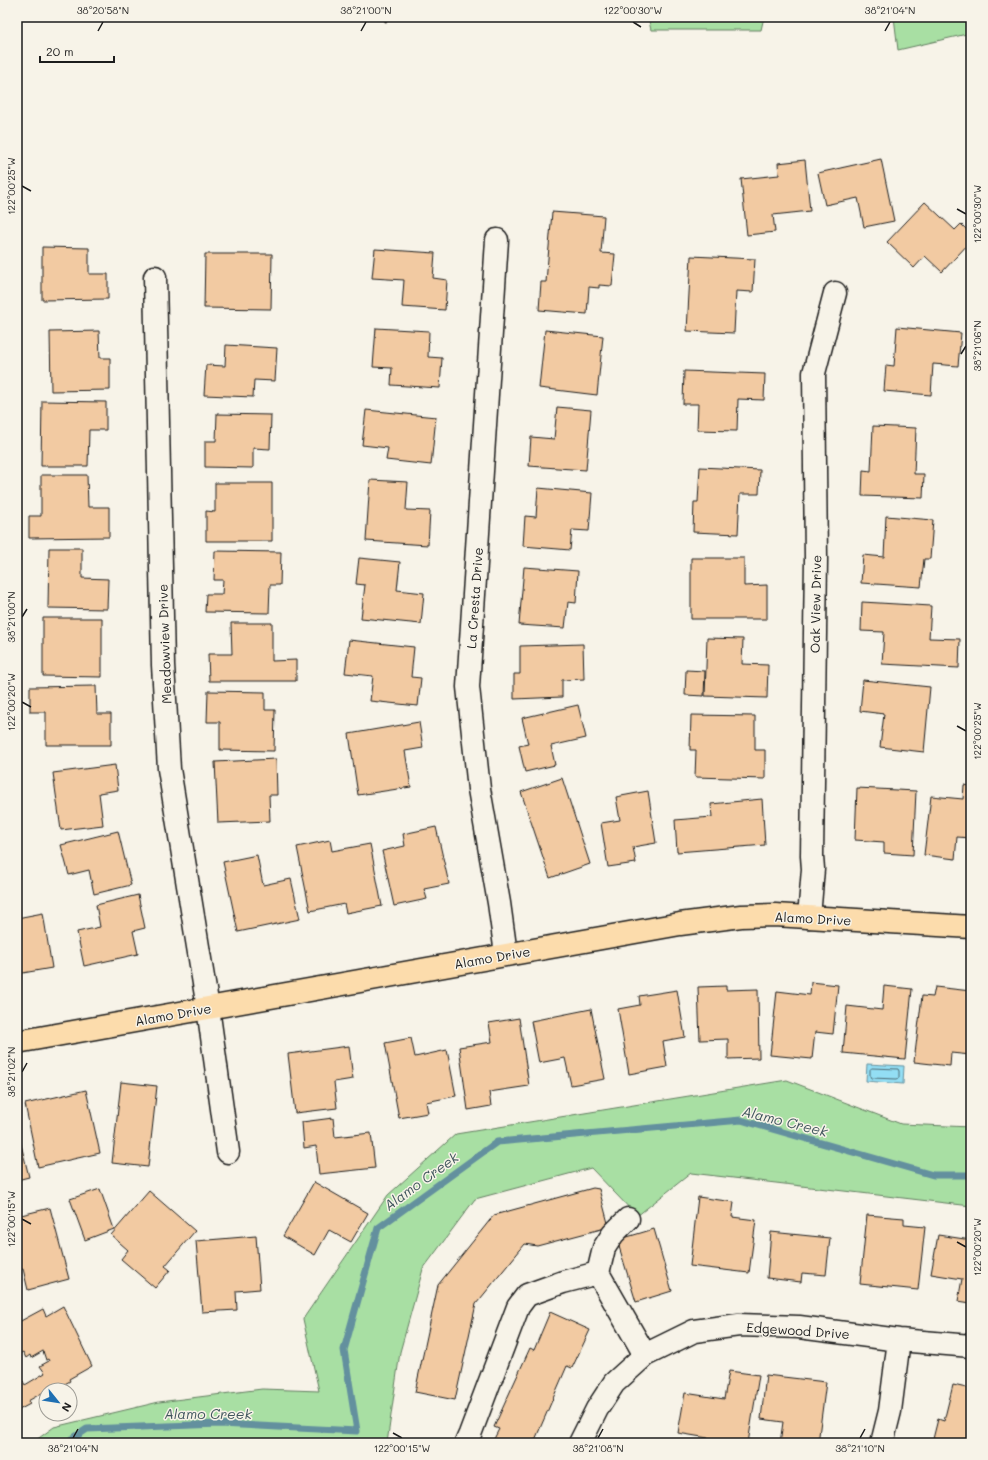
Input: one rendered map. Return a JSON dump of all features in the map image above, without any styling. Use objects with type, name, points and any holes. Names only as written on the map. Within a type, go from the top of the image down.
[{"type":"main road","name":"Alamo Drive","points":[[17,1042],[506,954],[680,924],[734,917],[775,915],[971,927]]},
{"type":"street","name":"La Cresta Drive","points":[[497,240],[468,687],[479,789],[499,903],[506,954]]},
{"type":"street","name":"Meadowview Drive","points":[[154,277],[163,664],[169,769],[208,1008],[228,1152]]},
{"type":"street","name":"Oak View Drive","points":[[809,917],[813,869],[812,840],[816,567],[814,374],[835,294]]},
{"type":"street","points":[[628,1219],[613,1234],[604,1248],[598,1273],[645,1355]]},
{"type":"street","points":[[466,1443],[518,1307],[527,1295],[563,1282],[598,1273]]},
{"type":"street","name":"Edgewood Drive","points":[[580,1443],[596,1409],[614,1383],[645,1355],[694,1331],[739,1325],[799,1327],[898,1340],[971,1346]]},
{"type":"street","points":[[882,1443],[890,1411],[898,1340]]},
{"type":"path","points":[[385,22],[388,17]]},
{"type":"green space","points":[[648,17],[764,17],[761,30],[651,30]]},
{"type":"green space","points":[[894,17],[971,17],[971,33],[898,50]]},
{"type":"green space","points":[[787,1080],[901,1124],[971,1127],[971,1206],[691,1173],[637,1216],[591,1168],[475,1199],[423,1269],[400,1352],[387,1443],[32,1443],[54,1427],[159,1402],[262,1389],[319,1391],[303,1319],[388,1195],[456,1134]]},
{"type":"water","points":[[867,1064],[904,1066],[903,1084],[866,1081]]},
{"type":"building","points":[[881,159],[894,221],[864,227],[858,198],[825,205],[818,173]]},
{"type":"building","points":[[805,160],[810,211],[773,215],[775,232],[747,235],[741,179],[779,175],[778,163]]},
{"type":"building","points":[[925,202],[955,230],[961,224],[971,234],[971,241],[942,272],[925,256],[914,268],[887,242]]},
{"type":"building","points":[[552,212],[604,216],[601,253],[615,254],[612,286],[599,285],[599,288],[589,287],[587,314],[539,310],[541,282],[546,282]]},
{"type":"building","points":[[42,247],[89,248],[89,274],[108,274],[108,299],[42,300]]},
{"type":"building","points":[[375,249],[435,253],[433,278],[447,280],[445,310],[402,307],[404,280],[372,278]]},
{"type":"building","points":[[205,254],[272,254],[271,309],[204,308]]},
{"type":"building","points":[[691,256],[755,259],[753,292],[736,291],[734,333],[687,331]]},
{"type":"building","points":[[897,327],[961,333],[958,366],[933,364],[931,395],[884,391],[886,365],[894,366]]},
{"type":"building","points":[[376,328],[429,331],[428,357],[442,358],[440,388],[391,385],[392,368],[373,367]]},
{"type":"building","points":[[545,330],[603,336],[597,395],[539,388]]},
{"type":"building","points":[[99,331],[100,358],[110,358],[110,390],[51,391],[50,332]]},
{"type":"building","points":[[226,345],[277,348],[275,381],[254,380],[253,397],[204,395],[206,365],[225,366]]},
{"type":"building","points":[[684,371],[765,374],[764,400],[738,399],[737,431],[697,430],[698,404],[683,404]]},
{"type":"building","points":[[42,401],[106,402],[106,430],[89,430],[88,466],[41,466]]},
{"type":"building","points":[[557,407],[591,410],[586,470],[529,466],[531,437],[554,439]]},
{"type":"building","points":[[366,410],[436,417],[431,465],[386,460],[388,448],[362,445]]},
{"type":"building","points":[[217,414],[271,415],[270,449],[253,448],[253,468],[205,467],[205,441],[216,441]]},
{"type":"building","points":[[873,426],[916,428],[914,474],[924,474],[923,498],[862,496],[863,470],[871,471]]},
{"type":"building","points":[[700,467],[760,470],[759,494],[740,494],[738,534],[693,532],[694,502],[698,502]]},
{"type":"building","points":[[41,475],[87,475],[88,507],[109,507],[109,537],[29,538],[29,516],[41,516]]},
{"type":"building","points":[[370,480],[408,482],[406,510],[430,511],[428,545],[366,541]]},
{"type":"building","points":[[215,483],[272,483],[272,541],[206,541],[206,511],[215,512]]},
{"type":"building","points":[[538,488],[592,493],[589,531],[572,530],[570,550],[523,546],[525,516],[536,517]]},
{"type":"building","points":[[886,516],[933,520],[930,559],[924,559],[921,587],[861,583],[863,555],[884,557]]},
{"type":"building","points":[[49,548],[82,548],[82,578],[108,579],[107,609],[48,608]]},
{"type":"building","points":[[215,551],[281,552],[280,585],[270,585],[269,613],[205,612],[206,594],[222,594],[223,580],[214,580]]},
{"type":"building","points":[[359,558],[400,562],[397,590],[424,593],[421,624],[361,618],[365,585],[356,584]]},
{"type":"building","points":[[691,558],[744,558],[744,586],[767,585],[767,619],[691,619]]},
{"type":"building","points":[[524,567],[578,571],[576,603],[568,602],[565,628],[519,625]]},
{"type":"building","points":[[862,602],[931,606],[929,638],[960,639],[959,668],[882,664],[884,632],[861,631]]},
{"type":"building","points":[[43,618],[102,618],[102,677],[43,676]]},
{"type":"building","points":[[231,623],[272,623],[272,661],[296,660],[296,681],[209,681],[208,654],[232,654]]},
{"type":"building","points":[[707,638],[743,639],[742,664],[768,665],[767,698],[705,696]]},
{"type":"building","points":[[349,640],[414,647],[411,677],[421,678],[418,706],[370,701],[373,676],[345,673]]},
{"type":"building","points":[[583,644],[584,679],[562,680],[562,697],[514,699],[514,674],[520,674],[520,646]]},
{"type":"building","points":[[686,670],[705,671],[704,696],[685,695]]},
{"type":"building","points":[[863,680],[930,687],[924,752],[880,747],[884,714],[860,711]]},
{"type":"building","points":[[96,686],[97,714],[111,714],[111,745],[46,745],[46,712],[30,712],[30,687]]},
{"type":"building","points":[[208,691],[265,692],[265,710],[275,710],[274,751],[220,750],[220,722],[207,722]]},
{"type":"building","points":[[578,705],[586,738],[551,746],[555,765],[525,772],[519,746],[528,744],[522,718]]},
{"type":"building","points":[[691,715],[755,716],[755,750],[765,750],[765,779],[695,777],[696,750],[690,750]]},
{"type":"building","points":[[419,722],[423,748],[405,751],[411,787],[358,795],[349,734]]},
{"type":"building","points":[[276,759],[277,795],[269,795],[270,821],[218,823],[215,762]]},
{"type":"building","points":[[115,765],[118,790],[99,793],[103,825],[61,830],[53,773]]},
{"type":"building","points":[[562,778],[590,864],[550,878],[521,792]]},
{"type":"building","points":[[964,785],[971,786],[971,838],[957,837],[955,859],[924,855],[931,796],[963,799]]},
{"type":"building","points":[[857,788],[916,791],[913,855],[884,853],[884,842],[855,840]]},
{"type":"building","points":[[648,791],[656,843],[633,847],[636,863],[608,867],[601,823],[620,820],[616,797]]},
{"type":"building","points":[[762,799],[765,845],[677,852],[675,820],[712,817],[711,804]]},
{"type":"building","points":[[436,827],[449,884],[424,889],[427,899],[394,906],[382,851],[405,846],[403,834]]},
{"type":"building","points":[[118,831],[131,885],[94,894],[89,870],[69,875],[61,845]]},
{"type":"building","points":[[330,840],[332,851],[370,844],[382,906],[346,913],[344,904],[310,911],[297,847]]},
{"type":"building","points":[[257,855],[263,885],[291,879],[300,919],[238,932],[223,862]]},
{"type":"building","points":[[138,895],[145,928],[133,931],[138,954],[84,966],[77,932],[100,927],[96,905]]},
{"type":"building","points":[[43,913],[52,968],[17,974],[17,918]]},
{"type":"building","points":[[811,982],[838,985],[833,1034],[815,1032],[812,1059],[770,1055],[777,991],[810,995]]},
{"type":"building","points":[[726,986],[726,990],[758,989],[759,1058],[728,1059],[728,1039],[700,1040],[698,987]]},
{"type":"building","points":[[884,986],[912,989],[905,1059],[843,1053],[847,1006],[882,1010]]},
{"type":"building","points":[[935,987],[971,991],[971,1055],[951,1053],[950,1066],[914,1062],[922,996],[933,997]]},
{"type":"building","points":[[677,990],[685,1037],[663,1041],[667,1067],[629,1074],[618,1009],[640,1005],[639,996]]},
{"type":"building","points":[[591,1009],[605,1079],[571,1085],[565,1058],[539,1063],[531,1021]]},
{"type":"building","points":[[519,1018],[529,1086],[489,1092],[491,1106],[468,1110],[459,1047],[492,1042],[489,1023]]},
{"type":"building","points":[[411,1038],[415,1057],[447,1050],[456,1096],[426,1102],[428,1113],[399,1118],[385,1043]]},
{"type":"building","points":[[349,1046],[353,1079],[334,1082],[337,1108],[295,1113],[288,1054]]},
{"type":"building","points":[[121,1082],[157,1086],[148,1167],[112,1163]]},
{"type":"building","points":[[86,1090],[100,1153],[38,1167],[25,1104]]},
{"type":"building","points":[[333,1118],[335,1137],[371,1133],[375,1168],[319,1174],[316,1146],[304,1148],[302,1122]]},
{"type":"building","points":[[17,1128],[29,1177],[17,1180]]},
{"type":"building","points":[[314,1182],[368,1213],[351,1242],[329,1230],[315,1255],[283,1236]]},
{"type":"building","points":[[593,1188],[599,1189],[609,1227],[537,1246],[525,1244],[476,1304],[455,1400],[415,1392],[438,1285],[494,1215]]},
{"type":"building","points":[[100,1189],[114,1229],[85,1240],[70,1199]]},
{"type":"building","points":[[149,1191],[195,1231],[165,1266],[170,1270],[155,1288],[121,1259],[128,1250],[111,1235]]},
{"type":"building","points":[[698,1197],[734,1202],[732,1217],[756,1220],[749,1273],[690,1266]]},
{"type":"building","points":[[50,1208],[69,1279],[28,1290],[23,1269],[17,1270],[17,1216]]},
{"type":"building","points":[[867,1215],[904,1218],[904,1225],[925,1227],[918,1290],[860,1284]]},
{"type":"building","points":[[654,1229],[672,1291],[636,1302],[617,1240]]},
{"type":"building","points":[[771,1232],[830,1238],[826,1275],[802,1273],[801,1282],[767,1278]]},
{"type":"building","points":[[938,1235],[971,1240],[971,1303],[958,1301],[962,1279],[931,1274]]},
{"type":"building","points":[[256,1236],[260,1289],[236,1291],[237,1310],[202,1312],[196,1241]]},
{"type":"building","points":[[63,1306],[92,1366],[69,1379],[70,1381],[68,1382],[38,1382],[38,1395],[28,1401],[30,1404],[17,1411],[17,1379],[21,1377],[25,1385],[45,1373],[40,1366],[49,1361],[48,1359],[46,1360],[43,1351],[31,1358],[30,1355],[26,1358],[23,1352],[17,1355],[17,1323],[43,1309],[46,1316]]},
{"type":"building","points":[[550,1312],[590,1330],[572,1368],[567,1366],[535,1440],[539,1443],[492,1443],[499,1429],[494,1427],[530,1348],[534,1350]]},
{"type":"building","points":[[729,1371],[759,1375],[748,1443],[726,1443],[726,1441],[678,1433],[685,1393],[724,1399]]},
{"type":"building","points":[[766,1375],[826,1382],[818,1443],[780,1443],[783,1422],[761,1419]]},
{"type":"building","points":[[953,1385],[971,1389],[971,1443],[932,1443],[938,1419],[944,1421]]},
{"type":"waterway","name":"Alamo Creek","points":[[66,1443],[87,1429],[220,1424],[357,1431],[344,1350],[378,1228],[497,1142],[741,1120],[933,1175],[971,1175]]}]
